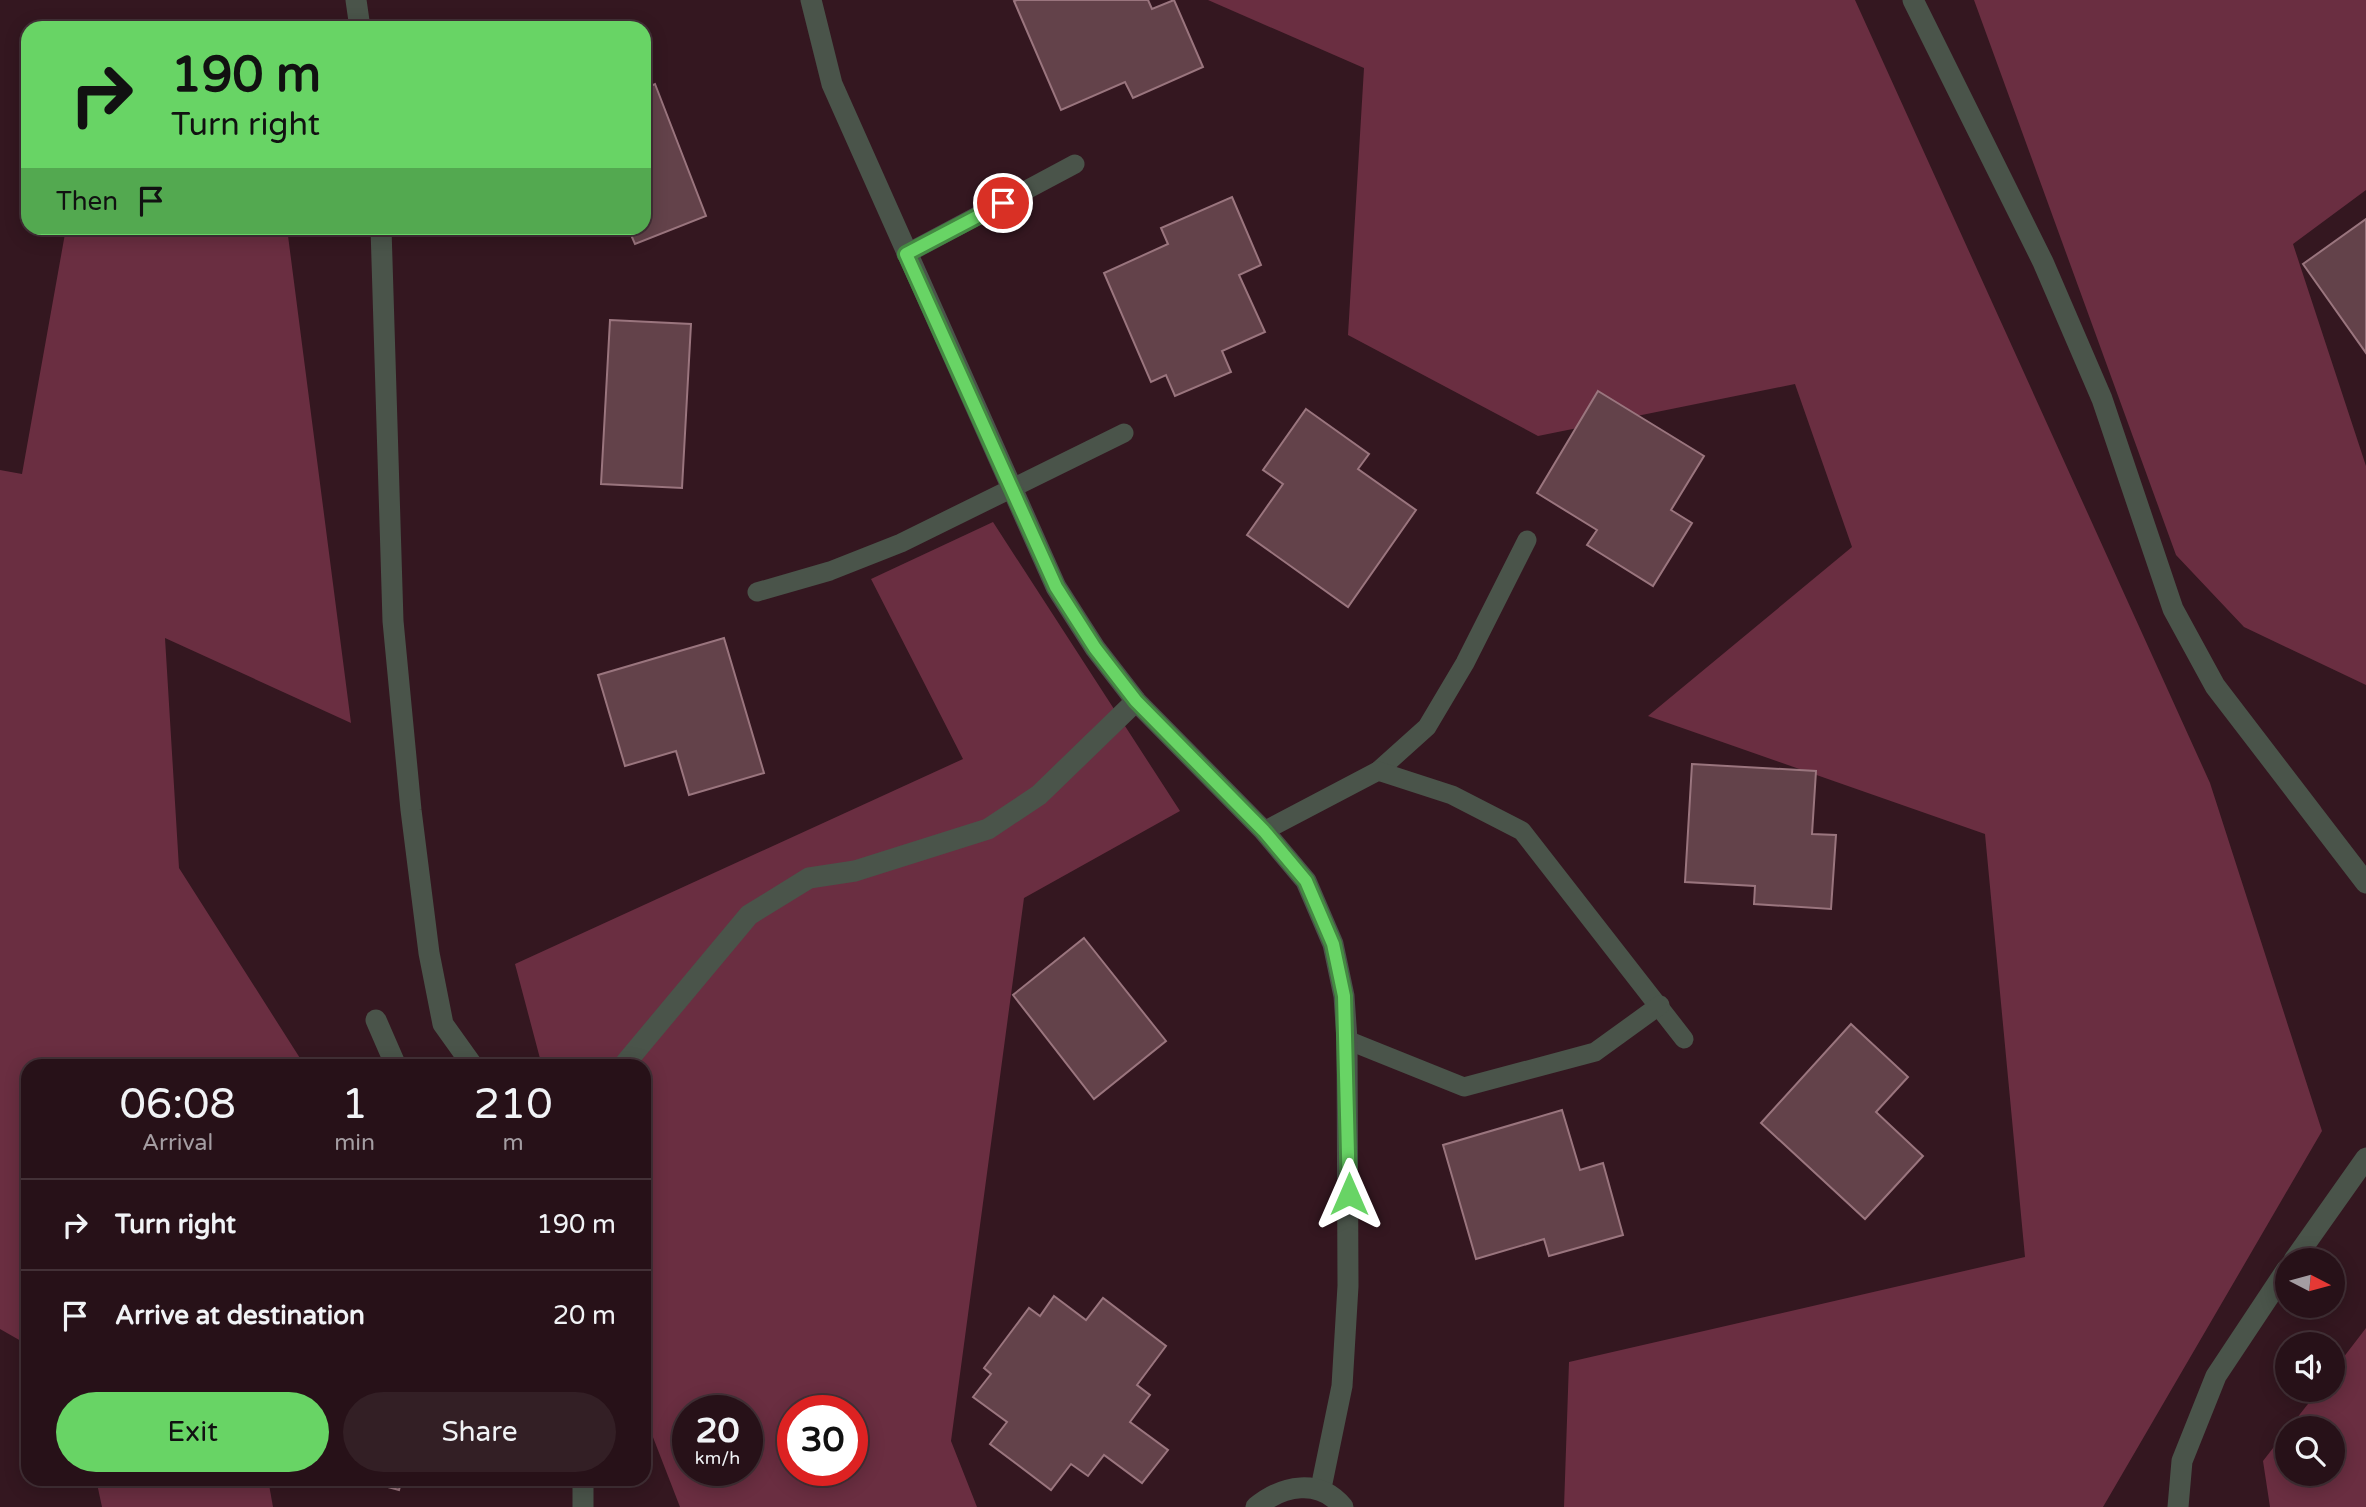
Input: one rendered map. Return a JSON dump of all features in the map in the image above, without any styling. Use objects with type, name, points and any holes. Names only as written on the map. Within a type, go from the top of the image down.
[{"type":"street","points":[[356,0],[359,21]]},
{"type":"street","points":[[811,0],[832,85],[1056,587],[1095,648],[1136,701],[1264,831],[1306,881],[1333,944],[1344,996],[1347,1040],[1347,1298],[1342,1386],[1321,1488]]},
{"type":"street","points":[[1913,0],[2043,262],[2096,387],[2173,609],[2215,686],[2366,883]]},
{"type":"street","points":[[381,235],[393,621],[411,810],[429,953],[443,1024],[468,1059]]},
{"type":"street","points":[[629,1059],[749,915],[809,878],[855,871],[988,829],[1039,794],[1136,701]]},
{"type":"street","points":[[376,1020],[393,1059]]},
{"type":"street","points":[[2302,1248],[2366,1158]]},
{"type":"street","points":[[2178,1507],[2182,1461],[2216,1376],[2275,1287]]},
{"type":"street","points":[[583,1486],[583,1507]]},
{"type":"street","points":[[1256,1507],[1268,1497],[1295,1487],[1321,1488],[1343,1507]]},
{"type":"lane","points":[[906,254],[1075,164]]},
{"type":"lane","points":[[757,593],[830,571],[901,542],[1124,433]]},
{"type":"lane","points":[[1264,831],[1378,771],[1427,727],[1465,663],[1527,540]]},
{"type":"lane","points":[[1378,771],[1452,794],[1522,831],[1684,1039]]},
{"type":"lane","points":[[1347,1040],[1464,1087],[1595,1052],[1660,1005]]},
{"type":"shaded area","points":[[1208,0],[1855,0],[2210,783],[2322,1131],[2103,1507],[1564,1507],[1569,1362],[2025,1257],[1985,834],[1648,716],[1852,547],[1795,384],[1538,436],[1348,335],[1364,68]]},
{"type":"shaded area","points":[[1974,0],[2366,0],[2366,190],[2293,244],[2366,466],[2366,685],[2244,627],[2176,555]]},
{"type":"shaded area","points":[[65,235],[288,235],[351,723],[165,638],[179,868],[301,1059],[21,1059],[21,1341],[0,1329],[0,470],[22,474]]},
{"type":"shaded area","points":[[993,522],[1180,811],[1024,898],[951,1441],[977,1507],[680,1507],[651,1432],[651,1059],[540,1059],[515,964],[963,759],[871,579]]},
{"type":"shaded area","points":[[2366,1328],[2366,1507],[2270,1507],[2263,1461],[2275,1446],[2275,1486],[2345,1486],[2345,1416],[2298,1416],[2310,1402],[2345,1402],[2345,1355]]},
{"type":"shaded area","points":[[98,1486],[269,1486],[273,1507],[102,1507]]},
{"type":"building","points":[[1148,0],[1152,9],[1174,0],[1203,67],[1133,98],[1125,82],[1061,110],[1014,1]]},
{"type":"building","points":[[655,84],[706,216],[635,244],[631,235],[651,235],[651,86]]},
{"type":"building","points":[[1232,197],[1261,265],[1239,275],[1265,332],[1222,351],[1231,372],[1175,396],[1166,375],[1151,382],[1104,273],[1168,244],[1161,228]]},
{"type":"building","points":[[2366,219],[2366,353],[2303,264]]},
{"type":"building","points":[[610,320],[691,324],[682,488],[601,484]]},
{"type":"building","points":[[1598,391],[1704,456],[1671,510],[1692,523],[1653,586],[1587,545],[1597,530],[1537,493]]},
{"type":"building","points":[[1306,409],[1369,454],[1358,469],[1416,510],[1348,607],[1247,535],[1283,484],[1263,470]]},
{"type":"building","points":[[724,638],[764,773],[689,795],[676,751],[625,766],[598,675]]},
{"type":"building","points":[[1692,764],[1816,771],[1812,834],[1836,835],[1831,909],[1754,904],[1755,886],[1685,882]]},
{"type":"building","points":[[1084,938],[1166,1041],[1094,1099],[1013,995]]},
{"type":"building","points":[[1851,1024],[1908,1077],[1876,1112],[1923,1156],[1865,1219],[1761,1123]]},
{"type":"building","points":[[1562,1110],[1580,1170],[1603,1163],[1623,1235],[1549,1256],[1544,1239],[1476,1259],[1443,1145]]},
{"type":"building","points":[[1054,1296],[1086,1320],[1103,1298],[1166,1346],[1137,1385],[1150,1395],[1130,1422],[1168,1450],[1142,1483],[1104,1455],[1088,1476],[1071,1464],[1051,1490],[990,1444],[1007,1422],[973,1397],[991,1374],[984,1368],[1029,1308],[1040,1316]]},
{"type":"building","points":[[384,1486],[400,1486],[399,1490]]},
{"type":"route","points":[[1003,203],[906,254],[1056,587],[1082,628],[1136,701],[1264,831],[1306,881],[1333,944],[1344,996],[1349,1194]]}]
